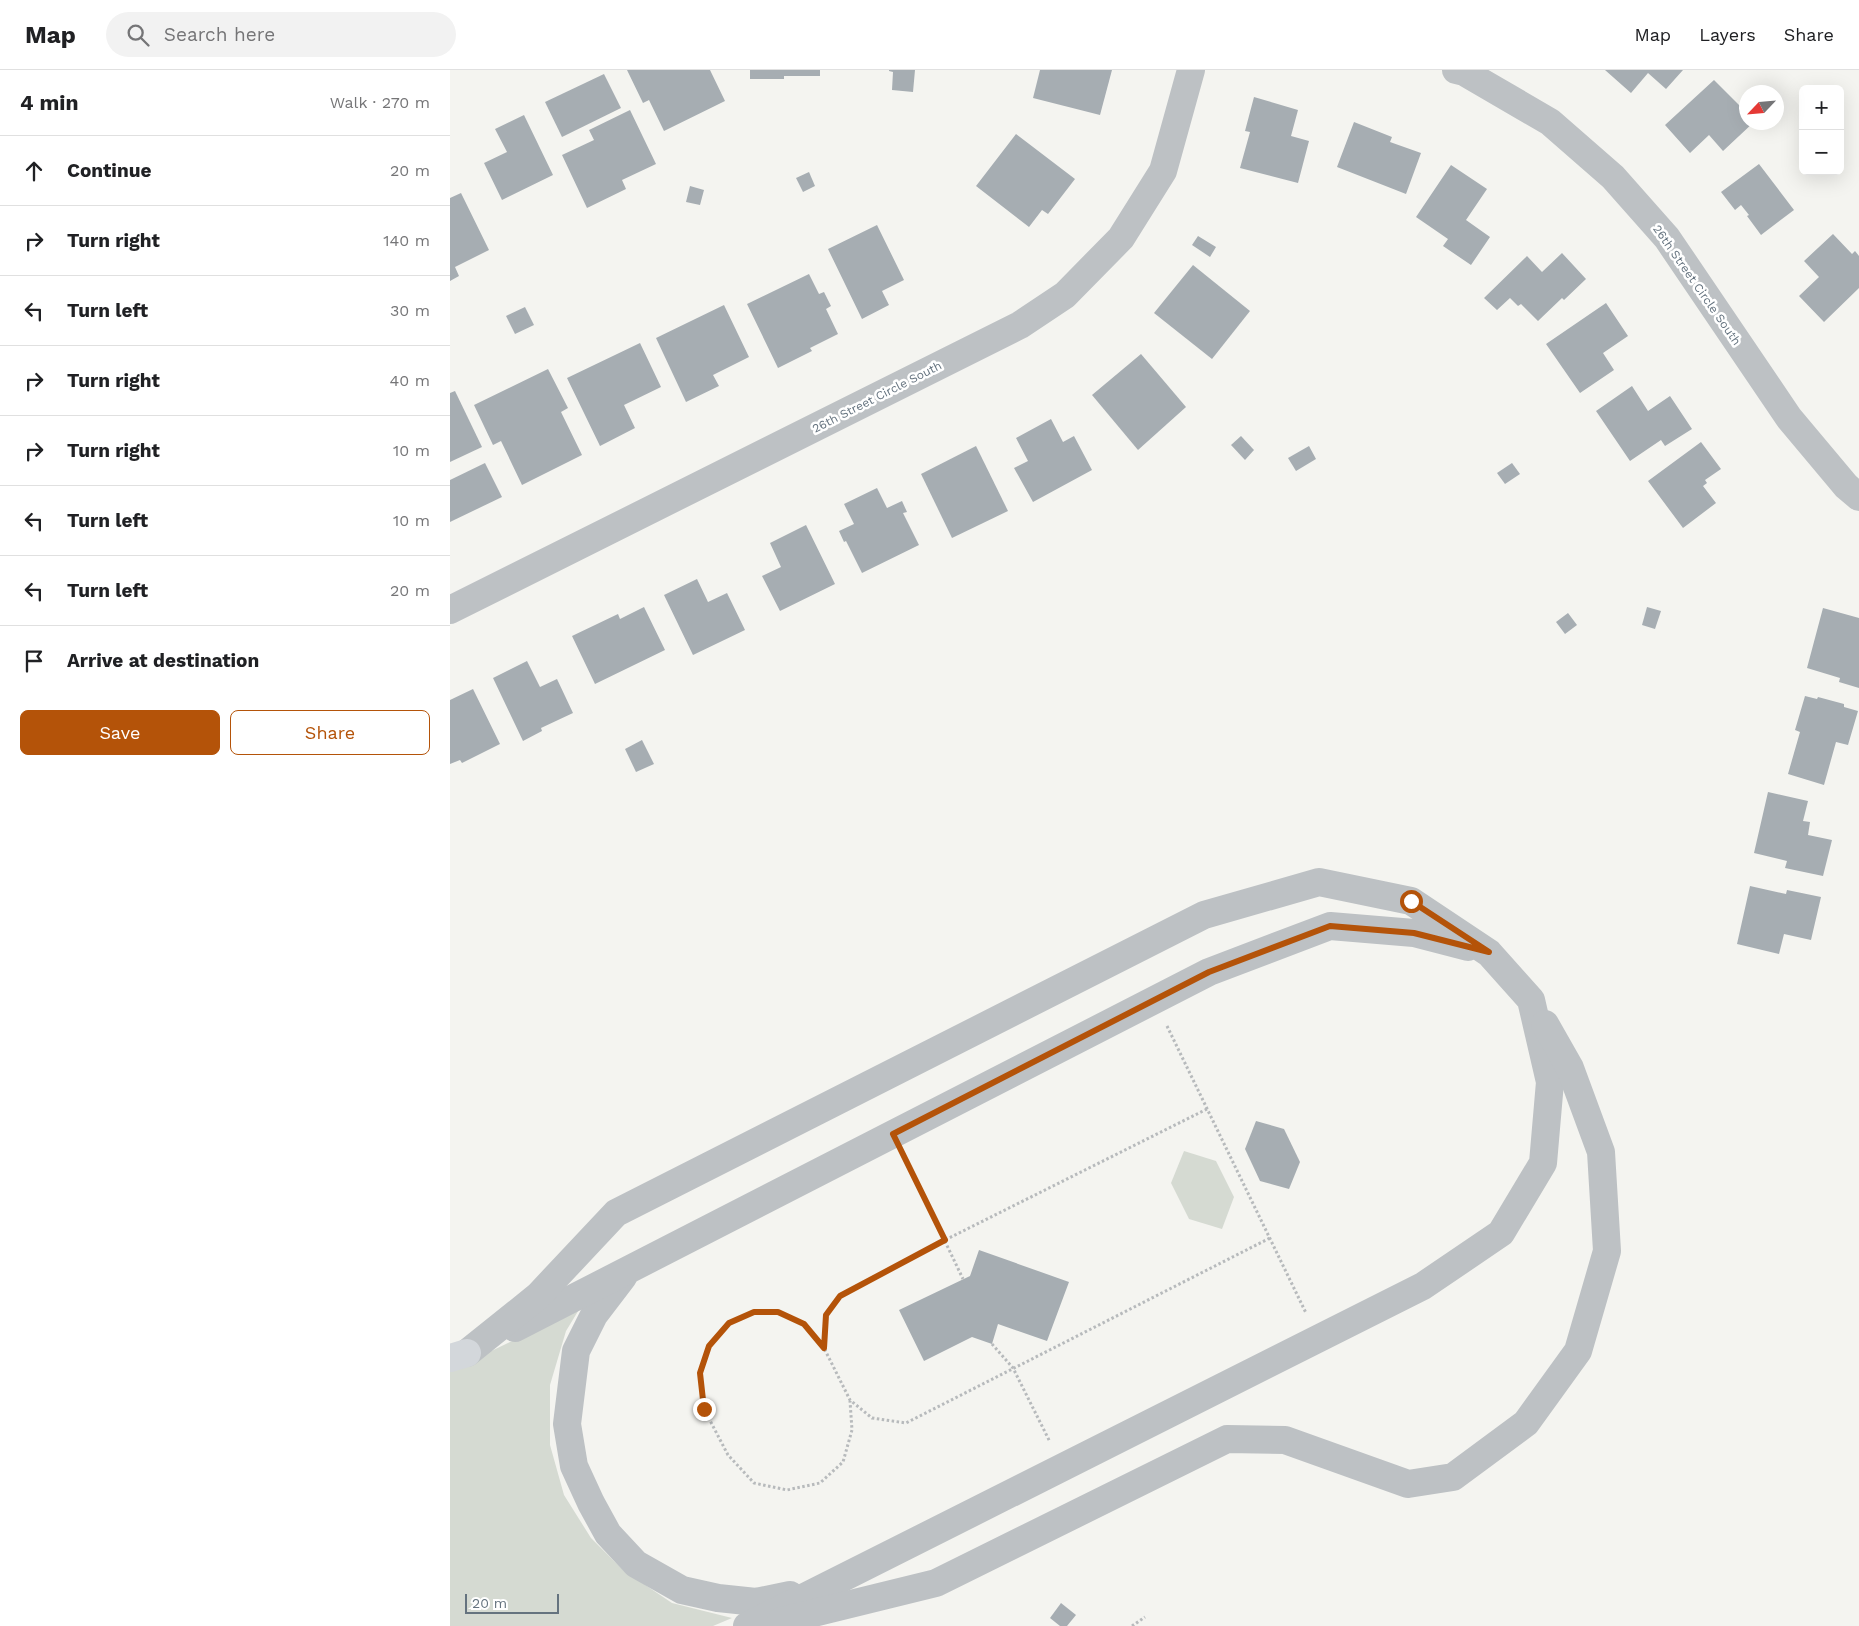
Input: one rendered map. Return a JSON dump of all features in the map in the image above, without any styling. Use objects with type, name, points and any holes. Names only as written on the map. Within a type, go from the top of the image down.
[{"type":"street","name":"26th Street Circle South","points":[[450,610],[1020,325],[1065,295],[1121,238],[1163,171],[1192,70]]},
{"type":"street","name":"26th Street Circle South","points":[[1456,70],[1464,72],[1550,122],[1613,177],[1667,238],[1789,418],[1846,486],[1859,497]]},
{"type":"street","points":[[458,1356],[538,1296],[616,1213],[1204,915],[1320,882],[1411,901],[1489,952],[1531,1000],[1570,1068],[1601,1152],[1607,1251],[1578,1351],[1526,1422],[1453,1477],[1408,1484],[1285,1440],[1227,1439],[936,1583],[757,1626]]},
{"type":"street","points":[[458,1356],[1209,972],[1330,926],[1414,933],[1489,952]]},
{"type":"street","points":[[747,1626],[1423,1286],[1501,1233],[1543,1163],[1550,1082],[1531,1000]]},
{"type":"street","points":[[629,1270],[594,1316],[576,1351],[567,1424],[574,1466],[590,1503],[608,1534],[636,1564],[682,1590],[718,1598],[756,1602],[824,1587]]},
{"type":"path","points":[[1155,1000],[1319,1338]]},
{"type":"path","points":[[824,1348],[826,1315],[840,1296],[945,1240],[1207,1108]]},
{"type":"path","points":[[893,1134],[963,1279]]},
{"type":"path","points":[[850,1400],[872,1418],[906,1423],[1270,1238]]},
{"type":"path","points":[[754,1312],[778,1312],[804,1324],[824,1348],[850,1400],[852,1430],[843,1462],[820,1483],[787,1490],[754,1483],[728,1455],[704,1409],[700,1373],[709,1346],[729,1323],[754,1312]]},
{"type":"path","points":[[992,1344],[1013,1368],[1062,1468]]},
{"type":"path","points":[[1132,1626],[1146,1617]]},
{"type":"shaded area","points":[[1184,1151],[1216,1161],[1234,1197],[1222,1229],[1189,1219],[1171,1183]]},
{"type":"shaded area","points":[[580,1308],[566,1331],[550,1385],[550,1445],[564,1495],[591,1538],[623,1570],[672,1603],[732,1618],[713,1626],[450,1626],[450,1371]]},
{"type":"building","points":[[627,70],[710,70],[725,101],[664,131],[649,100],[643,103]]},
{"type":"building","points":[[750,70],[820,70],[820,76],[784,76],[784,79],[750,79]]},
{"type":"building","points":[[889,70],[915,70],[913,92],[892,90],[893,72]]},
{"type":"building","points":[[1040,70],[1112,70],[1100,115],[1033,98]]},
{"type":"building","points":[[1605,70],[1683,70],[1666,89],[1648,73],[1631,93]]},
{"type":"building","points":[[604,74],[621,108],[562,137],[545,102]]},
{"type":"building","points":[[1714,80],[1739,105],[1739,130],[1745,130],[1723,151],[1709,135],[1690,153],[1665,125]]},
{"type":"building","points":[[1254,97],[1298,110],[1291,136],[1309,141],[1298,183],[1240,168],[1250,132],[1245,131]]},
{"type":"building","points":[[630,110],[656,164],[622,180],[626,189],[587,208],[562,155],[594,140],[589,130]]},
{"type":"building","points":[[524,115],[553,175],[502,200],[484,163],[507,152],[495,129]]},
{"type":"building","points":[[1354,122],[1392,137],[1390,142],[1421,153],[1406,194],[1337,167]]},
{"type":"building","points":[[1016,134],[1075,179],[1048,214],[1042,210],[1029,227],[976,186]]},
{"type":"building","points":[[1759,164],[1794,210],[1761,235],[1741,205],[1735,210],[1721,192]]},
{"type":"building","points":[[1451,165],[1487,189],[1466,220],[1490,237],[1471,265],[1443,246],[1448,239],[1416,217]]},
{"type":"building","points":[[809,172],[815,186],[803,192],[796,178]]},
{"type":"building","points":[[690,186],[704,190],[700,205],[686,202]]},
{"type":"building","points":[[461,193],[489,250],[455,267],[459,276],[450,281],[450,198]]},
{"type":"building","points":[[877,225],[904,280],[882,291],[889,305],[862,319],[828,249]]},
{"type":"building","points":[[1833,234],[1852,254],[1855,251],[1859,256],[1859,288],[1824,322],[1799,296],[1819,277],[1804,261]]},
{"type":"building","points":[[1198,236],[1216,247],[1210,257],[1192,245]]},
{"type":"building","points":[[1562,253],[1586,279],[1564,300],[1562,298],[1538,321],[1521,304],[1518,306],[1510,298],[1497,310],[1484,298],[1527,256],[1542,272]]},
{"type":"building","points":[[1193,265],[1250,311],[1212,359],[1154,313]]},
{"type":"building","points":[[809,274],[819,294],[824,292],[831,306],[826,309],[838,334],[810,348],[812,351],[778,368],[747,304]]},
{"type":"building","points":[[1606,303],[1628,336],[1603,353],[1614,370],[1580,393],[1546,344]]},
{"type":"building","points":[[724,305],[749,357],[713,375],[719,386],[686,402],[656,338]]},
{"type":"building","points":[[525,307],[534,325],[515,334],[506,316]]},
{"type":"building","points":[[640,343],[661,387],[624,405],[635,428],[600,446],[567,378]]},
{"type":"building","points":[[1141,354],[1186,407],[1138,450],[1092,395]]},
{"type":"building","points":[[548,369],[568,408],[561,412],[582,455],[522,485],[501,441],[493,445],[474,405]]},
{"type":"building","points":[[1632,386],[1648,411],[1670,396],[1692,429],[1665,446],[1661,440],[1630,461],[1596,411]]},
{"type":"building","points":[[455,391],[482,447],[450,462],[450,393]]},
{"type":"building","points":[[1051,419],[1063,442],[1074,436],[1092,470],[1033,502],[1014,468],[1028,461],[1016,438]]},
{"type":"building","points":[[1241,436],[1254,450],[1245,460],[1231,445]]},
{"type":"building","points":[[1701,442],[1721,469],[1705,480],[1707,483],[1703,486],[1716,503],[1683,528],[1648,481]]},
{"type":"building","points":[[976,446],[1008,511],[952,538],[921,474]]},
{"type":"building","points":[[1309,446],[1316,459],[1296,471],[1288,458]]},
{"type":"building","points":[[485,463],[502,497],[450,522],[450,480]]},
{"type":"building","points":[[1512,463],[1520,474],[1505,484],[1497,473]]},
{"type":"building","points":[[877,488],[887,508],[902,501],[907,512],[903,513],[919,545],[862,573],[839,531],[854,524],[844,504]]},
{"type":"building","points":[[806,525],[835,584],[780,611],[762,576],[781,567],[770,543]]},
{"type":"building","points":[[697,579],[708,602],[727,593],[745,630],[693,655],[664,595]]},
{"type":"building","points":[[644,607],[665,650],[595,684],[572,636],[618,614],[620,619]]},
{"type":"building","points":[[1647,607],[1661,611],[1655,629],[1642,625]]},
{"type":"building","points":[[1823,608],[1859,618],[1859,688],[1839,682],[1840,678],[1807,668]]},
{"type":"building","points":[[1568,613],[1577,625],[1565,634],[1556,622]]},
{"type":"building","points":[[527,661],[540,687],[557,679],[573,713],[541,728],[542,731],[523,741],[493,678]]},
{"type":"building","points":[[473,689],[500,744],[462,763],[460,760],[450,764],[450,700]]},
{"type":"building","points":[[1805,696],[1817,699],[1818,697],[1844,704],[1844,707],[1858,711],[1848,745],[1836,742],[1824,785],[1788,774],[1800,732],[1795,730]]},
{"type":"building","points":[[642,740],[654,764],[636,772],[625,749]]},
{"type":"building","points":[[1768,792],[1808,801],[1803,821],[1810,822],[1808,835],[1832,840],[1823,876],[1785,868],[1787,861],[1754,853]]},
{"type":"building","points":[[1750,886],[1786,894],[1787,890],[1821,897],[1811,940],[1784,934],[1779,954],[1737,944]]},
{"type":"building","points":[[1256,1121],[1284,1129],[1300,1162],[1289,1189],[1260,1181],[1245,1149]]},
{"type":"building","points":[[979,1250],[1069,1282],[1047,1341],[998,1324],[992,1344],[972,1337],[924,1361],[899,1310],[970,1276]]},
{"type":"building","points":[[1061,1603],[1076,1615],[1067,1626],[1060,1626],[1050,1618]]},
{"type":"route","points":[[704,1409],[700,1373],[709,1346],[729,1323],[754,1312],[778,1312],[804,1324],[824,1348],[826,1315],[840,1296],[945,1240],[893,1134],[1209,972],[1330,926],[1414,933],[1489,952],[1411,901]]}]
